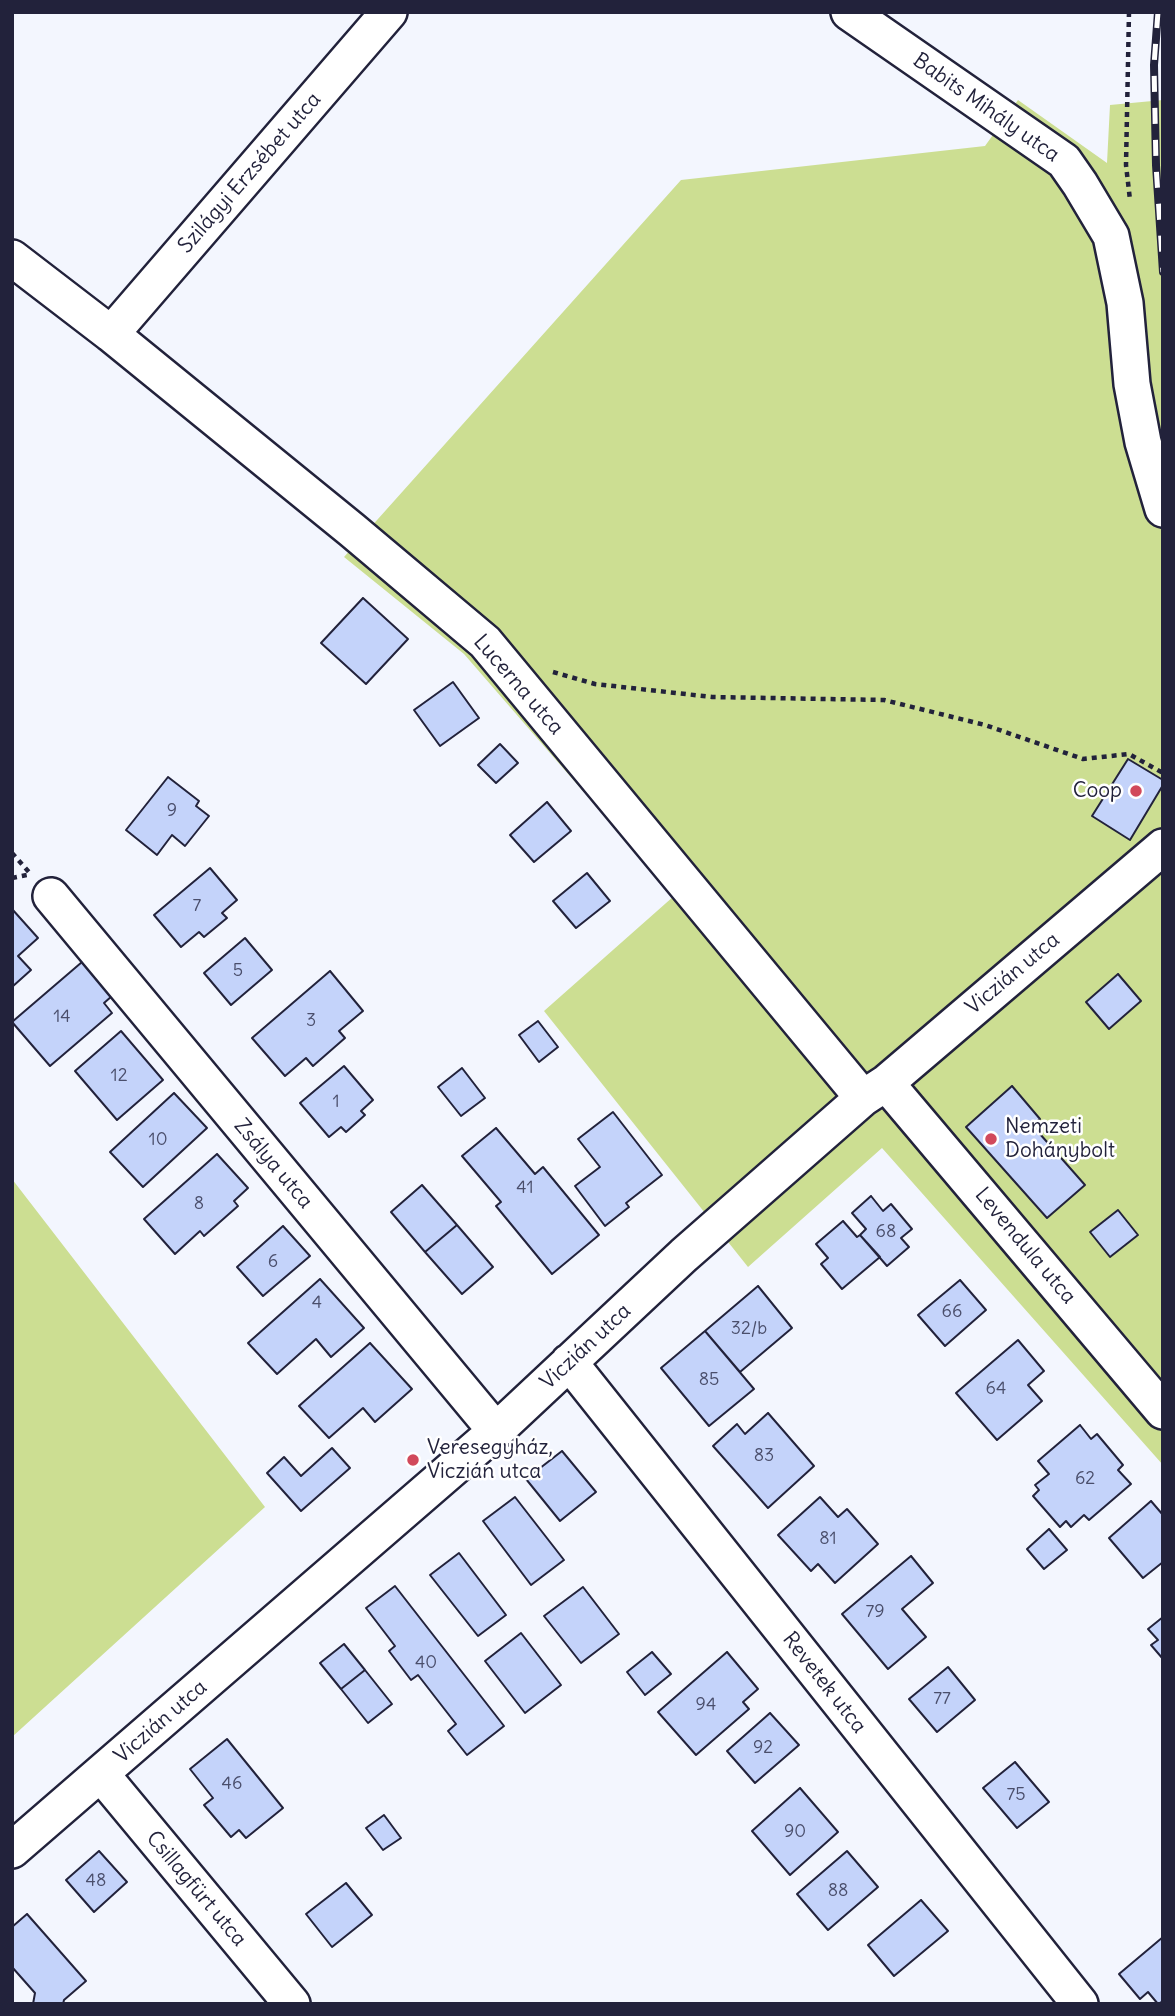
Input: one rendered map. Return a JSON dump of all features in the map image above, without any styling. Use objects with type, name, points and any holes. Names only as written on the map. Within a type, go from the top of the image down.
[{"type":"street","name":"Szilágyi Erzsébet utca","points":[[111,334],[389,12]]},
{"type":"street","name":"Babits Mihály utca","points":[[849,12],[1064,161],[1080,184],[1111,236],[1125,303],[1132,384],[1143,442],[1163,509]]},
{"type":"street","name":"Lucerna utca","points":[[12,258],[111,334],[485,642],[874,1091]]},
{"type":"street","name":"Viczián utca","points":[[12,1850],[496,1432],[684,1255],[1163,847]]},
{"type":"street","name":"Zsálya utca","points":[[41,885],[496,1432]]},
{"type":"street","name":"Levendula utca","points":[[874,1091],[1163,1411]]},
{"type":"street","name":"Revetek utca","points":[[569,1362],[1080,2004]]},
{"type":"street","name":"Csillagfürt utca","points":[[101,1774],[292,2004]]},
{"type":"path","points":[[546,670],[594,684],[712,696],[884,700],[985,725],[1083,758],[1129,754],[1163,773]]},
{"type":"path","points":[[12,853],[41,885]]},
{"type":"green space","points":[[1018,100],[1107,163],[1110,105],[1163,100],[1163,1465],[882,1148],[748,1267],[544,1011],[674,896],[464,654],[344,557],[681,180],[985,146]]},
{"type":"green space","points":[[12,1179],[265,1507],[12,1737]]},
{"type":"building","points":[[363,598],[408,639],[366,684],[321,643]]},
{"type":"building","points":[[453,682],[479,718],[440,746],[414,710]]},
{"type":"building","points":[[500,744],[518,763],[496,783],[478,765]]},
{"type":"building","points":[[1128,759],[1163,780],[1163,785],[1130,840],[1092,816]]},
{"type":"building","points":[[168,777],[199,801],[196,806],[209,816],[185,846],[172,835],[157,855],[126,830]]},
{"type":"building","points":[[547,802],[571,831],[534,862],[510,835]]},
{"type":"building","points":[[210,868],[237,900],[222,913],[227,918],[204,937],[199,932],[181,947],[154,915]]},
{"type":"building","points":[[587,873],[610,901],[576,928],[553,901]]},
{"type":"building","points":[[12,909],[38,938],[18,956],[31,970],[12,987]]},
{"type":"building","points":[[245,938],[272,970],[231,1005],[204,973]]},
{"type":"building","points":[[82,962],[112,996],[104,1003],[112,1013],[50,1066],[12,1022]]},
{"type":"building","points":[[330,971],[363,1011],[339,1031],[345,1038],[313,1066],[306,1058],[285,1076],[252,1038]]},
{"type":"building","points":[[1118,974],[1141,1001],[1109,1029],[1086,1002]]},
{"type":"building","points":[[538,1021],[558,1047],[539,1062],[519,1035]]},
{"type":"building","points":[[121,1031],[163,1080],[117,1120],[75,1071]]},
{"type":"building","points":[[344,1066],[373,1100],[361,1111],[365,1115],[346,1132],[341,1127],[329,1137],[300,1103]]},
{"type":"building","points":[[462,1068],[485,1098],[461,1116],[438,1087]]},
{"type":"building","points":[[1012,1086],[1040,1119],[1032,1125],[1085,1185],[1047,1218],[966,1127]]},
{"type":"building","points":[[174,1093],[207,1128],[143,1187],[110,1152]]},
{"type":"building","points":[[613,1112],[662,1175],[626,1203],[629,1207],[605,1226],[575,1186],[600,1167],[578,1139]]},
{"type":"building","points":[[496,1128],[535,1174],[543,1167],[599,1235],[552,1274],[496,1206],[501,1202],[462,1156]]},
{"type":"building","points":[[217,1154],[248,1188],[234,1201],[238,1206],[204,1236],[200,1231],[175,1254],[144,1219]]},
{"type":"building","points":[[422,1185],[457,1225],[425,1252],[391,1212]]},
{"type":"building","points":[[871,1196],[883,1211],[891,1204],[912,1229],[901,1238],[909,1247],[887,1266],[860,1235],[866,1229],[852,1213]]},
{"type":"building","points":[[1118,1210],[1138,1235],[1110,1257],[1090,1232]]},
{"type":"building","points":[[843,1221],[880,1257],[842,1289],[821,1264],[828,1258],[816,1244]]},
{"type":"building","points":[[457,1225],[493,1267],[462,1294],[425,1252]]},
{"type":"building","points":[[283,1226],[310,1256],[263,1296],[237,1267]]},
{"type":"building","points":[[320,1279],[364,1328],[331,1357],[316,1339],[277,1374],[248,1343]]},
{"type":"building","points":[[960,1280],[986,1310],[945,1346],[918,1315]]},
{"type":"building","points":[[758,1286],[792,1328],[740,1372],[705,1331]]},
{"type":"building","points":[[705,1331],[754,1389],[709,1426],[661,1368]]},
{"type":"building","points":[[1018,1340],[1044,1371],[1028,1385],[1042,1401],[997,1440],[956,1393]]},
{"type":"building","points":[[370,1343],[412,1389],[375,1422],[363,1408],[329,1438],[299,1406]]},
{"type":"building","points":[[768,1413],[814,1466],[768,1508],[713,1446],[737,1424],[745,1434]]},
{"type":"building","points":[[1080,1425],[1091,1439],[1097,1434],[1123,1465],[1118,1470],[1131,1484],[1089,1520],[1084,1515],[1071,1527],[1066,1521],[1060,1527],[1033,1496],[1039,1490],[1035,1485],[1049,1474],[1038,1461]]},
{"type":"building","points":[[332,1448],[350,1468],[301,1511],[267,1473],[284,1457],[301,1476]]},
{"type":"building","points":[[562,1451],[596,1492],[560,1521],[526,1479]]},
{"type":"building","points":[[515,1497],[564,1560],[531,1585],[483,1521]]},
{"type":"building","points":[[820,1497],[838,1517],[847,1509],[878,1544],[835,1583],[818,1564],[811,1571],[778,1535]]},
{"type":"building","points":[[1151,1501],[1163,1515],[1163,1562],[1143,1578],[1109,1538]]},
{"type":"building","points":[[1049,1529],[1067,1550],[1044,1569],[1027,1549]]},
{"type":"building","points":[[459,1553],[506,1615],[478,1636],[430,1575]]},
{"type":"building","points":[[911,1556],[933,1583],[902,1609],[926,1637],[888,1669],[842,1614]]},
{"type":"building","points":[[395,1586],[504,1726],[467,1755],[448,1731],[456,1724],[418,1675],[411,1680],[389,1651],[395,1646],[366,1608]]},
{"type":"building","points":[[583,1587],[619,1634],[581,1663],[544,1616]]},
{"type":"building","points":[[1163,1617],[1163,1659],[1151,1645],[1158,1640],[1148,1629]]},
{"type":"building","points":[[521,1633],[561,1685],[525,1713],[485,1661]]},
{"type":"building","points":[[344,1644],[365,1670],[341,1689],[320,1663]]},
{"type":"building","points":[[652,1652],[671,1674],[645,1695],[627,1672]]},
{"type":"building","points":[[727,1652],[758,1689],[743,1702],[749,1709],[696,1755],[658,1712]]},
{"type":"building","points":[[948,1667],[975,1700],[937,1732],[909,1699]]},
{"type":"building","points":[[365,1670],[392,1704],[368,1723],[341,1689]]},
{"type":"building","points":[[770,1713],[799,1745],[755,1783],[727,1751]]},
{"type":"building","points":[[227,1739],[283,1808],[246,1838],[239,1830],[231,1837],[204,1805],[213,1798],[190,1769]]},
{"type":"building","points":[[1015,1762],[1049,1802],[1017,1828],[983,1788]]},
{"type":"building","points":[[800,1788],[838,1832],[790,1875],[752,1831]]},
{"type":"building","points":[[384,1815],[401,1838],[383,1850],[366,1828]]},
{"type":"building","points":[[99,1851],[127,1882],[94,1912],[66,1880]]},
{"type":"building","points":[[847,1851],[878,1887],[828,1930],[797,1894]]},
{"type":"building","points":[[346,1883],[372,1915],[332,1947],[306,1914]]},
{"type":"building","points":[[921,1900],[948,1931],[894,1976],[868,1945]]},
{"type":"building","points":[[27,1914],[86,1981],[64,2000],[63,2004],[33,2004],[35,1993],[12,1967],[12,1927]]},
{"type":"building","points":[[1163,1937],[1163,2001],[1158,2004],[1148,1992],[1140,1999],[1119,1974]]},
{"type":"railway","points":[[1158,12],[1154,65],[1156,165],[1163,272]]},
{"type":"place","name":"Coop","points":[[1136,791]]},
{"type":"place","name":"Nemzeti Dohánybolt","points":[[991,1139]]},
{"type":"place","name":"Veresegyház, Viczián utca","points":[[413,1460]]}]
